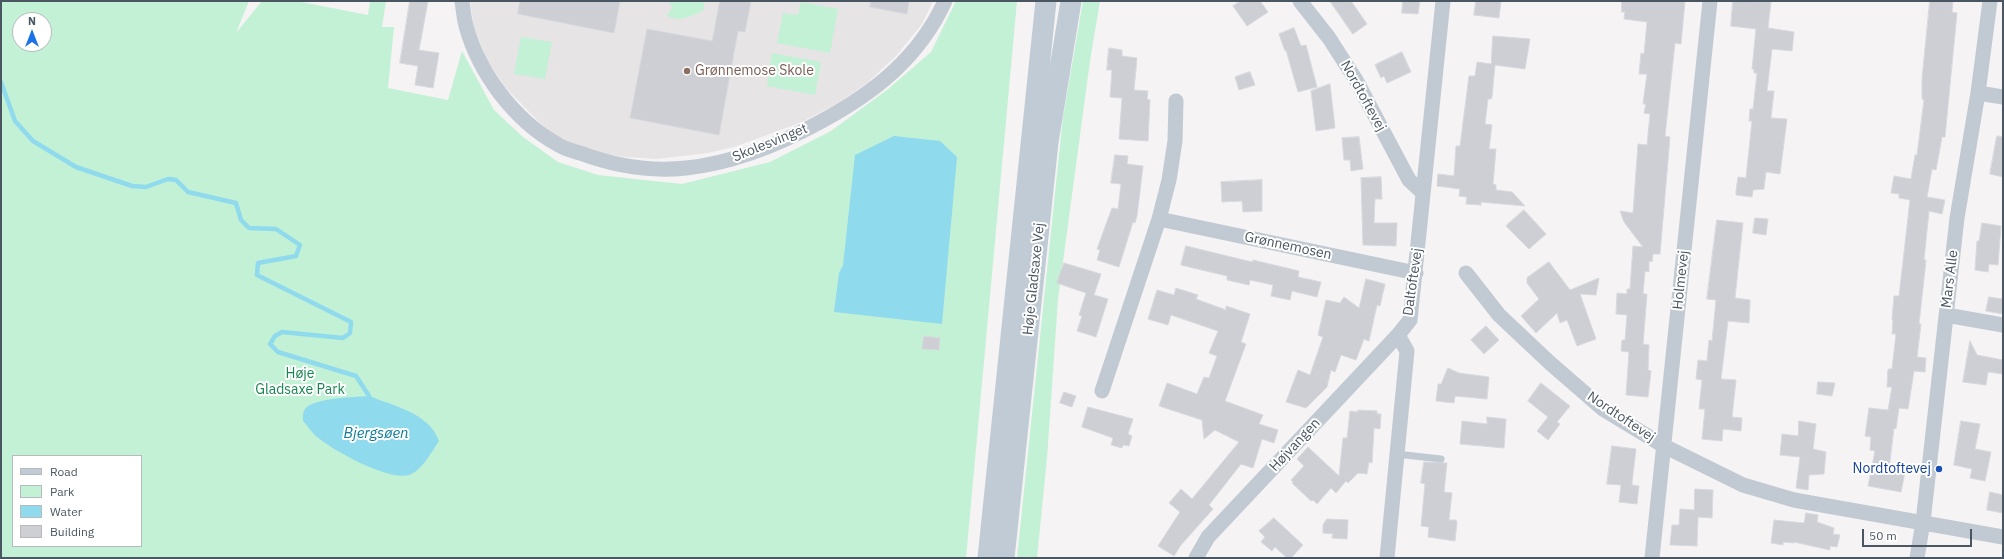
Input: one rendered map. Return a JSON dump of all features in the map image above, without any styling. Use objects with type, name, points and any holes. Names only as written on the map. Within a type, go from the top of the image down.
[{"type":"street","name":"Skolesvinget","points":[[462,1],[466,26],[481,62],[502,96],[531,127],[557,145],[608,164],[645,170],[686,168],[739,158],[791,138],[844,109],[888,78],[919,46],[938,17],[945,1]]},
{"type":"street","name":"Høje Gladsaxe Vej","points":[[988,558],[1046,1]]},
{"type":"street","name":"Høje Gladsaxe Vej","points":[[1004,558],[1048,142],[1071,1]]},
{"type":"street","name":"Nordtoftevej","points":[[1300,1],[1329,38],[1356,80],[1409,180],[1423,193]]},
{"type":"street","name":"Daltoftevej","points":[[1386,558],[1407,351],[1398,335],[1410,320],[1443,1]]},
{"type":"street","name":"Holmevej","points":[[1652,558],[1710,1]]},
{"type":"street","name":"Mars Alle","points":[[1917,558],[1924,522],[1957,218],[1978,93],[1990,1]]},
{"type":"street","points":[[1978,93],[2003,97]]},
{"type":"street","points":[[1102,391],[1159,219],[1175,141],[1176,102]]},
{"type":"street","name":"Grønnemosen","points":[[1159,219],[1416,273]]},
{"type":"street","name":"Nordtoftevej","points":[[1466,273],[1499,315],[1550,363],[1603,409],[1664,446],[1743,485],[1794,500],[2003,537]]},
{"type":"street","points":[[1946,315],[2003,325]]},
{"type":"street","name":"Højvangen","points":[[1196,558],[1208,537],[1398,335]]},
{"type":"lane","points":[[1396,454],[1441,459]]},
{"type":"shaded area","name":"Grønnemose Skole","points":[[470,1],[933,1],[922,24],[896,56],[867,83],[838,103],[802,122],[734,147],[708,153],[657,159],[626,157],[595,152],[570,143],[554,134],[539,122],[505,87],[487,60],[474,28]]},
{"type":"green space","name":"Høje Gladsaxe Park","points":[[1,1],[249,1],[236,33],[262,1],[296,1],[368,15],[370,1],[386,1],[382,27],[394,27],[388,88],[448,100],[462,51],[494,110],[523,137],[558,162],[598,175],[682,184],[770,162],[831,131],[887,90],[931,52],[956,1],[1017,1],[966,558],[1,558]]},
{"type":"green space","points":[[667,1],[705,1],[703,11],[680,19],[675,19],[667,15],[673,7]]},
{"type":"green space","points":[[1083,1],[1100,1],[1090,61],[1058,299],[1047,458],[1037,558],[1017,558],[1063,117]]},
{"type":"green space","points":[[801,2],[838,9],[830,53],[777,43],[783,13],[798,15]]},
{"type":"green space","points":[[521,37],[552,42],[545,79],[514,74]]},
{"type":"green space","points":[[772,53],[821,62],[815,95],[767,86]]},
{"type":"water","points":[[894,136],[940,141],[957,157],[942,324],[834,312],[839,273],[843,265],[855,155]]},
{"type":"water","name":"Bjergsøen","points":[[369,396],[410,412],[419,417],[434,431],[439,441],[426,460],[414,473],[400,476],[388,474],[362,464],[325,443],[315,435],[303,421],[304,410],[312,404],[336,398]]},
{"type":"building","points":[[410,1],[428,1],[419,50],[439,53],[433,88],[415,85],[418,66],[400,63]]},
{"type":"building","points":[[520,1],[620,1],[614,33],[518,14]]},
{"type":"building","points":[[720,1],[751,1],[745,32],[738,31],[719,135],[630,118],[647,29],[712,41]]},
{"type":"building","points":[[871,1],[909,1],[907,14],[870,7]]},
{"type":"building","points":[[1241,1],[1260,1],[1268,12],[1247,26],[1233,6]]},
{"type":"building","points":[[1330,1],[1351,1],[1367,24],[1353,34]]},
{"type":"building","points":[[1403,1],[1420,1],[1418,14],[1402,13]]},
{"type":"building","points":[[1476,1],[1501,1],[1499,18],[1474,15]]},
{"type":"building","points":[[1622,1],[1685,1],[1681,44],[1675,43],[1665,136],[1670,137],[1660,254],[1653,254],[1652,262],[1649,261],[1649,272],[1645,271],[1643,294],[1647,294],[1643,344],[1649,345],[1648,370],[1651,371],[1648,397],[1626,395],[1629,352],[1621,351],[1622,340],[1625,340],[1627,315],[1616,314],[1617,293],[1627,294],[1627,289],[1630,289],[1633,246],[1643,247],[1624,222],[1620,211],[1633,213],[1638,144],[1647,145],[1650,114],[1644,113],[1646,104],[1643,104],[1647,74],[1639,74],[1641,53],[1644,54],[1647,22],[1624,19],[1625,12],[1622,12]]},
{"type":"building","points":[[1733,1],[1771,2],[1768,28],[1794,32],[1792,51],[1772,49],[1767,91],[1774,91],[1771,118],[1787,119],[1780,174],[1766,172],[1764,189],[1753,190],[1752,197],[1736,195],[1736,191],[1738,177],[1746,178],[1752,121],[1749,121],[1750,109],[1753,109],[1757,73],[1754,73],[1754,69],[1752,69],[1756,29],[1731,26]]},
{"type":"building","points":[[1930,1],[1953,1],[1952,12],[1957,13],[1945,137],[1942,137],[1936,170],[1932,169],[1927,197],[1945,200],[1942,214],[1929,211],[1924,260],[1926,260],[1919,324],[1921,324],[1917,357],[1926,358],[1925,372],[1914,371],[1908,409],[1899,408],[1896,429],[1894,428],[1889,469],[1905,472],[1901,492],[1868,486],[1875,451],[1870,450],[1871,437],[1865,436],[1869,408],[1888,410],[1892,387],[1887,387],[1888,369],[1892,369],[1896,334],[1892,334],[1894,296],[1899,296],[1910,200],[1899,198],[1899,194],[1891,193],[1894,176],[1911,179],[1915,155],[1917,155],[1924,100],[1922,99],[1922,79]]},
{"type":"building","points":[[1294,28],[1301,46],[1306,45],[1317,87],[1298,92],[1286,50],[1285,51],[1279,34]]},
{"type":"building","points":[[1493,36],[1530,39],[1525,69],[1495,65],[1492,97],[1491,99],[1488,99],[1485,124],[1492,125],[1489,149],[1496,149],[1493,184],[1496,185],[1496,190],[1512,192],[1525,206],[1481,202],[1481,205],[1466,204],[1467,197],[1459,196],[1460,189],[1437,186],[1438,174],[1454,176],[1456,146],[1460,146],[1469,76],[1475,76],[1477,62],[1491,64]]},
{"type":"building","points":[[1109,48],[1122,50],[1122,56],[1137,58],[1134,90],[1148,91],[1147,99],[1150,100],[1148,141],[1119,139],[1122,98],[1110,97],[1112,70],[1107,70]]},
{"type":"building","points":[[1402,52],[1411,72],[1387,83],[1384,76],[1381,78],[1375,65]]},
{"type":"building","points":[[1250,72],[1255,85],[1239,90],[1235,77]]},
{"type":"building","points":[[1330,84],[1335,128],[1316,131],[1311,91]]},
{"type":"building","points":[[1997,136],[2003,137],[2003,177],[1990,174]]},
{"type":"building","points":[[1359,137],[1363,169],[1351,171],[1350,160],[1344,160],[1342,138]]},
{"type":"building","points":[[1115,155],[1128,156],[1127,164],[1143,166],[1137,216],[1135,223],[1133,222],[1119,267],[1097,260],[1100,250],[1097,249],[1112,208],[1118,209],[1121,184],[1111,183]]},
{"type":"building","points":[[1381,177],[1382,199],[1375,199],[1374,223],[1397,223],[1396,246],[1363,245],[1361,178]]},
{"type":"building","points":[[1262,180],[1262,211],[1243,212],[1242,201],[1222,202],[1221,182]]},
{"type":"building","points":[[1524,210],[1546,234],[1529,249],[1506,226]]},
{"type":"building","points":[[1755,218],[1768,219],[1766,235],[1753,233]]},
{"type":"building","points":[[1717,220],[1743,223],[1735,298],[1750,300],[1749,323],[1728,321],[1721,379],[1736,380],[1732,417],[1742,418],[1741,431],[1723,429],[1722,441],[1702,439],[1705,409],[1699,409],[1702,380],[1696,379],[1698,360],[1707,361],[1709,340],[1712,341],[1716,300],[1707,299]]},
{"type":"building","points":[[1982,223],[2001,226],[1998,265],[1989,264],[1988,272],[1975,270],[1977,241],[1979,241]]},
{"type":"building","points":[[1186,246],[1252,262],[1253,260],[1299,271],[1298,277],[1321,282],[1317,297],[1292,291],[1290,300],[1271,296],[1273,285],[1250,280],[1249,285],[1227,280],[1227,276],[1181,265]]},
{"type":"building","points":[[1549,262],[1570,290],[1599,278],[1596,295],[1580,294],[1596,339],[1577,346],[1567,320],[1560,323],[1557,313],[1536,333],[1521,316],[1539,299],[1527,283],[1527,278]]},
{"type":"building","points":[[1064,263],[1101,274],[1094,295],[1108,299],[1096,337],[1077,331],[1082,316],[1079,315],[1086,293],[1057,283]]},
{"type":"building","points":[[1366,279],[1385,284],[1380,306],[1377,305],[1369,341],[1364,339],[1356,360],[1341,355],[1335,372],[1331,370],[1327,387],[1306,408],[1286,402],[1298,370],[1310,375],[1323,337],[1318,335],[1326,300],[1340,303],[1344,297],[1359,308]]},
{"type":"building","points":[[1176,288],[1198,295],[1196,299],[1226,310],[1226,306],[1250,314],[1241,342],[1246,344],[1225,401],[1263,415],[1259,424],[1278,430],[1274,443],[1262,439],[1253,468],[1241,464],[1209,505],[1213,509],[1181,545],[1174,556],[1158,546],[1180,512],[1169,503],[1181,489],[1192,499],[1239,442],[1215,430],[1204,439],[1202,420],[1159,406],[1167,383],[1197,394],[1204,377],[1209,378],[1217,356],[1209,353],[1218,331],[1171,315],[1168,325],[1148,319],[1157,290],[1174,295]]},
{"type":"building","points":[[1989,297],[2003,299],[2003,314],[1986,311]]},
{"type":"building","points":[[1486,326],[1499,340],[1484,354],[1471,340]]},
{"type":"building","points":[[924,336],[940,338],[939,350],[922,349]]},
{"type":"building","points":[[1970,341],[1977,355],[2003,360],[2003,374],[1988,372],[1986,385],[1963,382]]},
{"type":"building","points":[[1448,368],[1459,373],[1489,377],[1487,399],[1455,396],[1454,403],[1436,401],[1438,384],[1441,384]]},
{"type":"building","points":[[1818,382],[1835,383],[1832,396],[1817,394]]},
{"type":"building","points":[[1541,383],[1570,406],[1557,422],[1560,424],[1548,440],[1537,431],[1548,417],[1528,401]]},
{"type":"building","points":[[1064,392],[1076,396],[1072,407],[1060,403]]},
{"type":"building","points":[[1088,407],[1133,419],[1128,434],[1132,436],[1129,446],[1123,445],[1122,448],[1111,445],[1113,438],[1082,427]]},
{"type":"building","points":[[1358,410],[1377,411],[1377,414],[1381,414],[1380,429],[1374,428],[1372,463],[1369,462],[1367,474],[1358,473],[1348,483],[1346,481],[1336,493],[1331,488],[1317,504],[1313,500],[1311,501],[1292,483],[1293,482],[1291,480],[1304,466],[1297,459],[1308,447],[1339,476],[1343,438],[1347,438],[1350,411],[1358,412]]},
{"type":"building","points":[[1487,417],[1506,419],[1504,448],[1460,444],[1462,421],[1487,424]]},
{"type":"building","points":[[1799,421],[1816,424],[1813,449],[1826,452],[1824,474],[1809,475],[1808,490],[1796,488],[1800,457],[1780,455],[1782,434],[1798,436]]},
{"type":"building","points":[[1961,421],[1980,424],[1975,449],[1991,452],[1985,481],[1970,478],[1972,469],[1954,465]]},
{"type":"building","points":[[1612,446],[1636,449],[1632,485],[1639,486],[1637,504],[1619,502],[1621,485],[1607,484]]},
{"type":"building","points":[[1424,462],[1447,463],[1444,492],[1452,493],[1449,520],[1456,520],[1457,522],[1455,541],[1428,537],[1429,527],[1421,526],[1425,484],[1421,483]]},
{"type":"building","points":[[1695,489],[1713,490],[1712,518],[1698,517],[1697,546],[1670,545],[1672,525],[1679,525],[1680,509],[1694,510]]},
{"type":"building","points":[[1990,492],[2003,495],[2003,513],[1987,510]]},
{"type":"building","points":[[1806,513],[1818,515],[1817,522],[1834,528],[1833,534],[1840,535],[1837,547],[1830,546],[1830,550],[1794,542],[1783,542],[1783,545],[1771,543],[1774,520],[1804,523]]},
{"type":"building","points":[[1274,518],[1303,545],[1291,558],[1287,558],[1275,547],[1272,551],[1261,542],[1265,537],[1259,531]]},
{"type":"building","points":[[1327,519],[1348,520],[1347,539],[1332,538],[1333,534],[1323,533],[1323,525]]},
{"type":"waterway","points":[[1,82],[15,121],[33,141],[76,167],[132,186],[146,187],[168,179],[176,180],[188,192],[236,203],[241,220],[249,228],[276,229],[300,245],[296,256],[258,263],[257,275],[351,322],[350,333],[343,338],[282,332],[275,336],[270,344],[278,352],[356,376],[369,396]]},
{"type":"place","name":"Grønnemose Skole","points":[[687,71]]},
{"type":"place","name":"Nordtoftevej","points":[[1939,469]]}]
